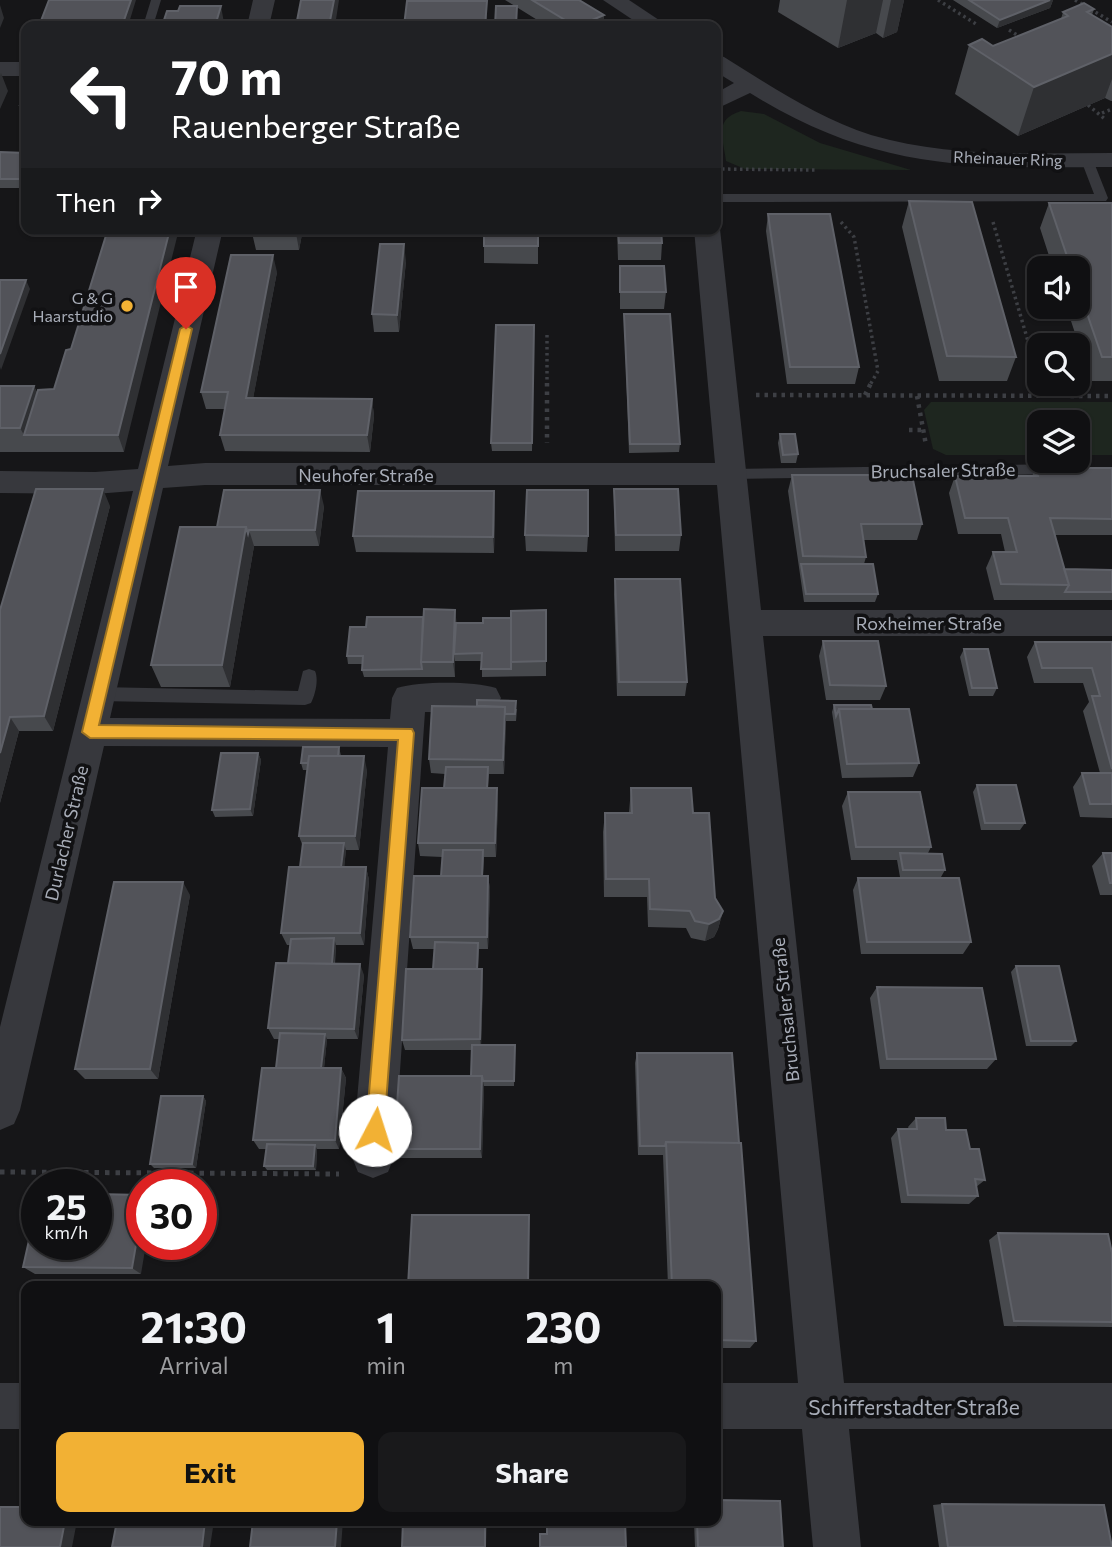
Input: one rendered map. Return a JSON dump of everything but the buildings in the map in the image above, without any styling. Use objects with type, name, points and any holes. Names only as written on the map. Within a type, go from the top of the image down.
[{"type":"street","points":[[259,21],[264,0]]},
{"type":"street","points":[[614,0],[649,21]]},
{"type":"street","points":[[634,12],[657,4]]},
{"type":"street","name":"Rheinauer Ring","points":[[721,65],[787,107],[830,128],[894,148],[982,160],[1112,160]]},
{"type":"street","points":[[0,69],[21,69]]},
{"type":"street","points":[[721,99],[751,83]]},
{"type":"street","name":"Durlacher Straße","points":[[0,1110],[208,235]]},
{"type":"street","name":"Bruchsaler Straße","points":[[708,235],[837,1547]]},
{"type":"street","name":"Neuhofer Straße","points":[[0,482],[95,483],[205,474],[732,474]]},
{"type":"street","name":"Roxheimer Straße","points":[[746,622],[1112,623]]},
{"type":"street","points":[[373,1157],[409,698],[484,698]]},
{"type":"street","points":[[90,732],[406,733]]},
{"type":"street","points":[[0,1406],[21,1406]]},
{"type":"street","name":"Schifferstadter Straße","points":[[721,1406],[1112,1406]]},
{"type":"lane","points":[[150,21],[156,0]]},
{"type":"lane","points":[[721,198],[1102,198],[1087,160]]},
{"type":"lane","name":"Bruchsaler Straße","points":[[732,474],[1027,469]]},
{"type":"lane","points":[[99,694],[305,698],[309,676]]},
{"type":"path","points":[[938,0],[976,24]]},
{"type":"path","points":[[1075,0],[1112,22]]},
{"type":"path","points":[[1009,30],[1029,43]]},
{"type":"path","points":[[1088,105],[1102,113],[1106,120]]},
{"type":"path","points":[[1102,113],[1112,109]]},
{"type":"path","points":[[721,169],[827,170]]},
{"type":"path","points":[[837,198],[842,224],[855,237],[878,371],[864,396]]},
{"type":"path","points":[[986,198],[1027,338]]},
{"type":"path","points":[[546,476],[547,335]]},
{"type":"path","points":[[724,395],[1027,396]]},
{"type":"path","points":[[917,396],[931,470]]},
{"type":"path","points":[[1090,396],[1112,396]]},
{"type":"path","points":[[909,430],[923,430]]},
{"type":"path","points":[[0,1172],[352,1174],[373,1157]]},
{"type":"shaded area","points":[[741,111],[764,114],[820,143],[911,170],[745,169],[726,161],[722,137],[726,119]]},
{"type":"shaded area","points":[[931,402],[1112,402],[1112,455],[1090,455],[1090,410],[1027,410],[1027,455],[946,455],[933,449],[924,410]]},
{"type":"place","name":"G & G Haarstudio","points":[[127,306]]},
{"type":"route","points":[[186,329],[90,732],[406,733],[375,1130]]}]
